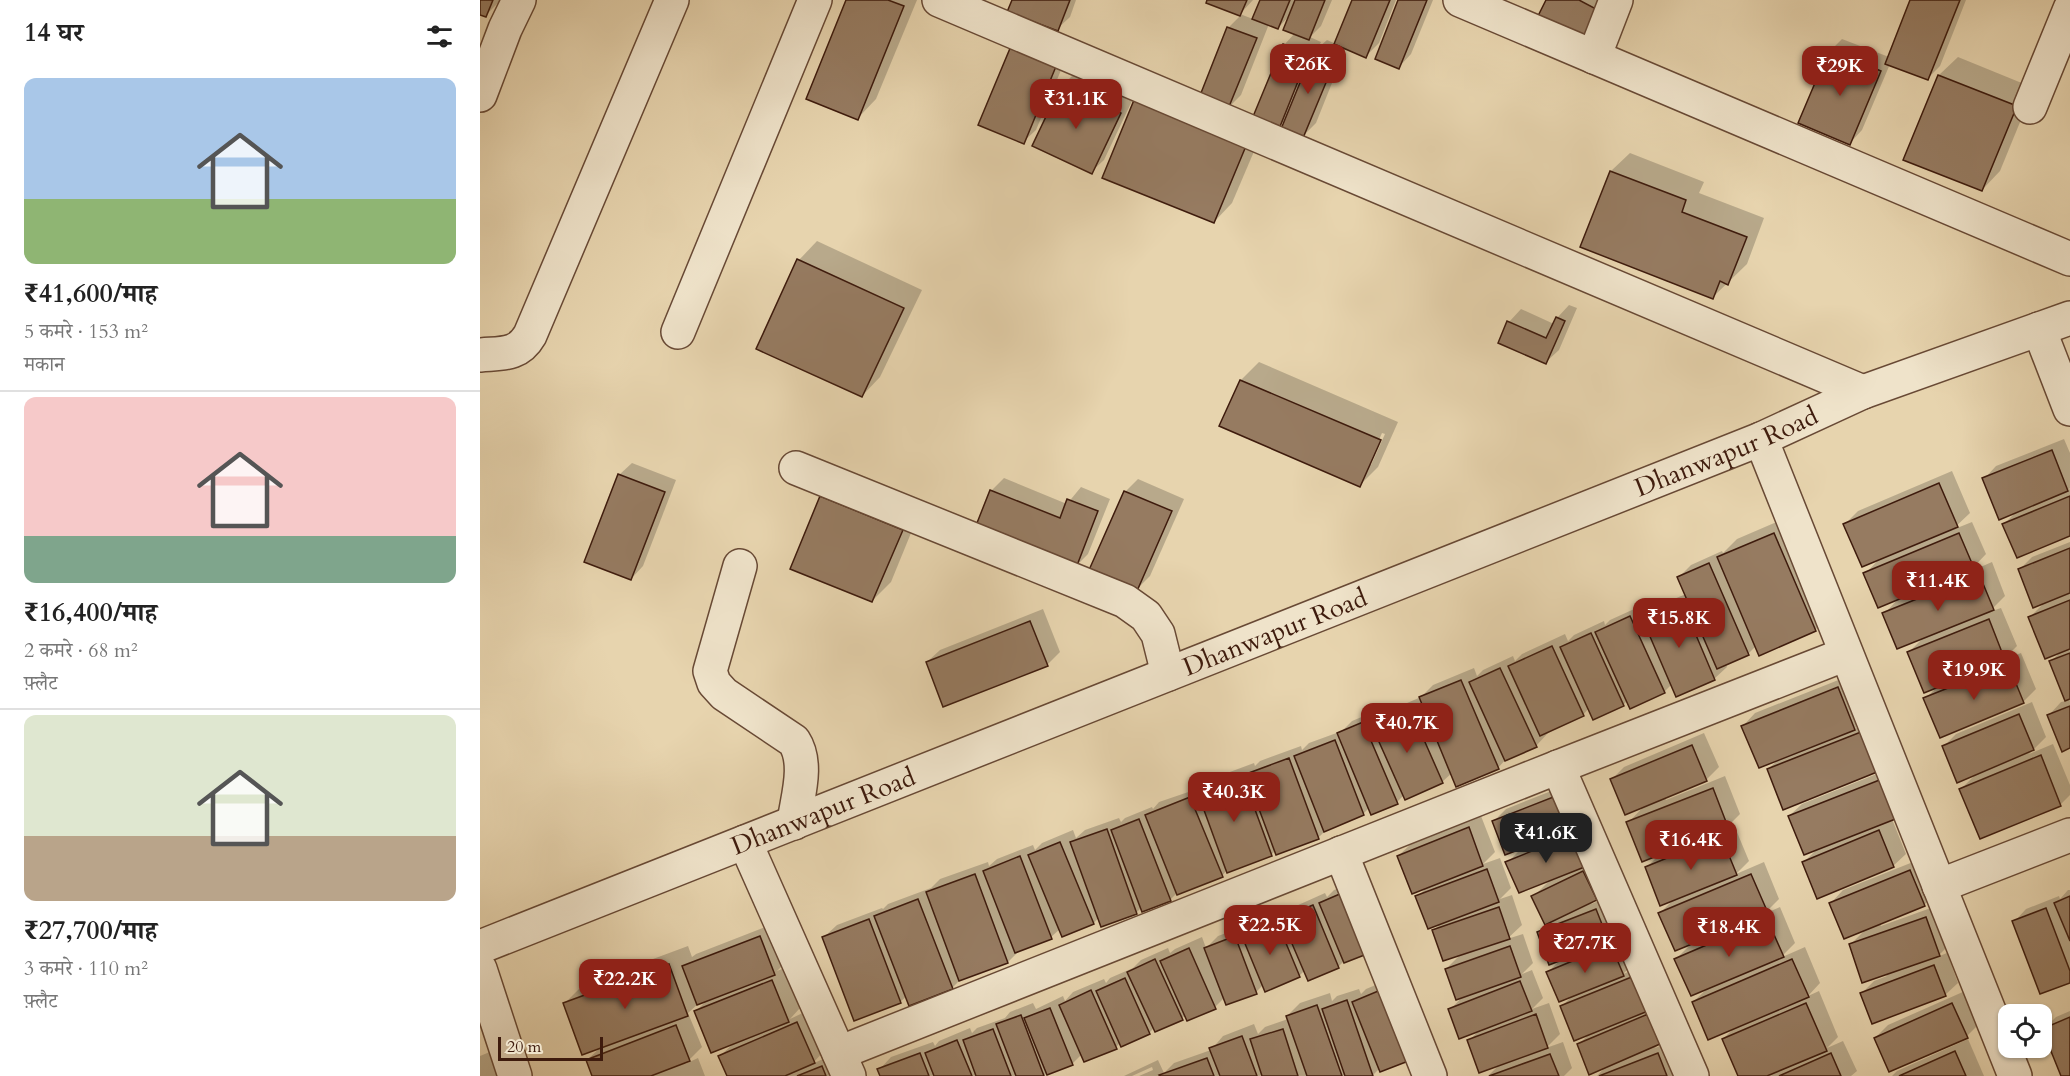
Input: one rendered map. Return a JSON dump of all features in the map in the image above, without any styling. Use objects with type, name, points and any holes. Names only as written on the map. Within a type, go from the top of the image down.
[{"type":"street","points":[[480,355],[519,349],[530,335],[672,0]]},
{"type":"street","points":[[678,332],[814,0]]},
{"type":"street","points":[[939,0],[1863,392]]},
{"type":"street","points":[[1460,0],[2070,259]]},
{"type":"street","points":[[1594,57],[1616,0]]},
{"type":"street","points":[[2030,107],[2070,9]]},
{"type":"street","points":[[480,95],[501,16]]},
{"type":"street","name":"Dhanwapur Road","points":[[480,947],[1761,439],[1863,392],[2070,318]]},
{"type":"street","points":[[2039,329],[2070,409]]},
{"type":"street","points":[[1761,439],[2015,1076]]},
{"type":"street","points":[[796,468],[1125,601],[1146,616],[1158,634],[1168,674]]},
{"type":"street","points":[[740,566],[710,671],[714,683],[724,694],[794,741],[799,749],[802,763],[794,823]]},
{"type":"street","points":[[745,842],[844,1064],[1341,853],[1846,654]]},
{"type":"street","points":[[1558,767],[1692,1076]]},
{"type":"street","points":[[1939,886],[2070,835]]},
{"type":"street","points":[[1341,853],[1427,1075]]},
{"type":"street","points":[[480,969],[515,1076]]},
{"type":"building","points":[[480,0],[493,0],[486,17],[480,15]]},
{"type":"building","points":[[846,0],[888,0],[904,6],[858,120],[806,99]]},
{"type":"building","points":[[1012,0],[1070,0],[1058,31],[1007,12]]},
{"type":"building","points":[[1207,0],[1247,0],[1240,16],[1206,3]]},
{"type":"building","points":[[1260,0],[1290,0],[1278,29],[1252,19]]},
{"type":"building","points":[[1295,0],[1325,0],[1309,40],[1283,30]]},
{"type":"building","points":[[1352,0],[1390,0],[1366,58],[1334,44]]},
{"type":"building","points":[[1398,0],[1427,0],[1399,69],[1375,59]]},
{"type":"building","points":[[1546,0],[1579,0],[1598,10],[1580,47],[1534,24]]},
{"type":"building","points":[[1910,0],[1960,0],[1928,80],[1885,64]]},
{"type":"building","points":[[1227,27],[1257,38],[1228,109],[1199,98]]},
{"type":"building","points":[[1283,44],[1309,54],[1279,129],[1252,119]]},
{"type":"building","points":[[1011,46],[1057,64],[1024,144],[978,125]]},
{"type":"building","points":[[1829,50],[1881,71],[1850,145],[1798,123]]},
{"type":"building","points":[[1313,51],[1335,61],[1303,138],[1281,129]]},
{"type":"building","points":[[1938,75],[2017,106],[1982,191],[1903,160]]},
{"type":"building","points":[[1061,85],[1121,113],[1092,174],[1032,146]]},
{"type":"building","points":[[1134,100],[1246,146],[1214,223],[1102,178]]},
{"type":"building","points":[[1610,171],[1686,200],[1682,212],[1747,237],[1728,285],[1720,281],[1713,299],[1580,247]]},
{"type":"building","points":[[797,259],[904,308],[862,397],[756,349]]},
{"type":"building","points":[[1556,317],[1565,321],[1546,364],[1498,343],[1507,321],[1546,338]]},
{"type":"building","points":[[1240,380],[1381,440],[1360,487],[1219,426]]},
{"type":"building","points":[[2052,450],[2068,491],[1999,520],[1982,478]]},
{"type":"building","points":[[618,474],[665,492],[631,580],[584,562]]},
{"type":"building","points":[[1939,483],[1958,527],[1862,567],[1843,524]]},
{"type":"building","points":[[990,490],[1060,518],[1067,499],[1098,511],[1076,568],[975,528]]},
{"type":"building","points":[[1124,491],[1172,511],[1137,591],[1089,570]]},
{"type":"building","points":[[820,496],[903,530],[872,602],[790,569]]},
{"type":"building","points":[[2070,496],[2070,536],[2017,558],[2002,524]]},
{"type":"building","points":[[1774,533],[1816,631],[1759,656],[1717,557]]},
{"type":"building","points":[[1959,533],[1974,568],[1878,608],[1863,573]]},
{"type":"building","points":[[2070,548],[2070,593],[2033,608],[2018,569]]},
{"type":"building","points":[[1709,563],[1749,655],[1717,669],[1677,577]]},
{"type":"building","points":[[1979,574],[1994,610],[1897,649],[1882,613]]},
{"type":"building","points":[[2070,600],[2070,649],[2045,659],[2028,617]]},
{"type":"building","points":[[1682,602],[1715,680],[1676,697],[1642,618]]},
{"type":"building","points":[[1630,616],[1665,693],[1630,709],[1595,632]]},
{"type":"building","points":[[1989,619],[2005,660],[1924,693],[1907,652]]},
{"type":"building","points":[[1030,621],[1048,666],[943,707],[926,662]]},
{"type":"building","points":[[1591,633],[1624,706],[1593,720],[1560,647]]},
{"type":"building","points":[[1552,646],[1584,716],[1540,736],[1508,666]]},
{"type":"building","points":[[2070,653],[2070,699],[2065,701],[2049,661]]},
{"type":"building","points":[[2008,664],[2024,703],[1940,738],[1923,698]]},
{"type":"building","points":[[1500,668],[1537,747],[1505,761],[1469,682]]},
{"type":"building","points":[[1461,680],[1499,769],[1456,787],[1419,697]]},
{"type":"building","points":[[1838,687],[1855,730],[1759,768],[1741,726]]},
{"type":"building","points":[[2070,706],[2070,748],[2062,752],[2047,715]]},
{"type":"building","points":[[1410,708],[1443,783],[1405,800],[1371,724]]},
{"type":"building","points":[[2019,714],[2034,750],[1957,783],[1942,746]]},
{"type":"building","points":[[1363,722],[1398,804],[1371,815],[1337,733]]},
{"type":"building","points":[[1866,730],[1882,770],[1783,810],[1767,769]]},
{"type":"building","points":[[1335,740],[1364,815],[1324,832],[1294,756]]},
{"type":"building","points":[[1692,745],[1707,781],[1625,815],[1610,779]]},
{"type":"building","points":[[2041,755],[2061,806],[1980,839],[1959,789]]},
{"type":"building","points":[[1289,758],[1319,839],[1276,855],[1246,774]]},
{"type":"building","points":[[1242,774],[1272,856],[1227,873],[1197,791]]},
{"type":"building","points":[[1882,779],[1898,818],[1804,855],[1788,816]]},
{"type":"building","points":[[1713,788],[1728,827],[1642,862],[1626,822]]},
{"type":"building","points":[[1561,794],[1575,828],[1505,855],[1492,821]]},
{"type":"building","points":[[1190,797],[1223,877],[1177,895],[1145,815]]},
{"type":"building","points":[[1139,819],[1171,901],[1142,912],[1111,830]]},
{"type":"building","points":[[1469,827],[1483,866],[1412,894],[1397,856]]},
{"type":"building","points":[[1107,829],[1137,914],[1101,927],[1070,842]]},
{"type":"building","points":[[1879,830],[1894,867],[1817,899],[1802,862]]},
{"type":"building","points":[[1574,834],[1587,866],[1519,893],[1505,862]]},
{"type":"building","points":[[1721,836],[1737,875],[1660,906],[1645,867]]},
{"type":"building","points":[[1060,842],[1094,924],[1062,937],[1028,855]]},
{"type":"building","points":[[1020,856],[1052,939],[1015,953],[983,871]]},
{"type":"building","points":[[1487,869],[1499,902],[1428,929],[1415,896]]},
{"type":"building","points":[[1910,870],[1925,906],[1844,939],[1829,903]]},
{"type":"building","points":[[1583,871],[1597,900],[1545,925],[1531,896]]},
{"type":"building","points":[[975,874],[1008,963],[959,981],[926,892]]},
{"type":"building","points":[[1751,874],[1768,913],[1675,951],[1658,913]]},
{"type":"building","points":[[1342,893],[1367,954],[1344,963],[1319,903]]},
{"type":"building","points":[[2070,896],[2070,941],[2054,903]]},
{"type":"building","points":[[918,899],[953,989],[909,1006],[874,916]]},
{"type":"building","points":[[1313,905],[1339,968],[1308,981],[1281,918]]},
{"type":"building","points":[[1499,907],[1510,939],[1443,961],[1432,930]]},
{"type":"building","points":[[2046,908],[2070,971],[2070,983],[2040,994],[2012,921]]},
{"type":"building","points":[[1596,909],[1609,942],[1549,965],[1537,932]]},
{"type":"building","points":[[1926,917],[1940,956],[1862,983],[1849,944]]},
{"type":"building","points":[[869,919],[901,1003],[854,1021],[822,937]]},
{"type":"building","points":[[1276,919],[1300,977],[1265,992],[1241,934]]},
{"type":"building","points":[[1767,919],[1784,957],[1691,996],[1674,959]]},
{"type":"building","points":[[760,936],[775,975],[697,1005],[682,966]]},
{"type":"building","points":[[1235,936],[1257,994],[1226,1005],[1204,948]]},
{"type":"building","points":[[1611,945],[1624,976],[1559,1002],[1546,972]]},
{"type":"building","points":[[1510,946],[1521,977],[1456,1000],[1445,969]]},
{"type":"building","points":[[1189,948],[1216,1009],[1187,1021],[1160,961]]},
{"type":"building","points":[[1155,959],[1183,1020],[1155,1032],[1127,972]]},
{"type":"building","points":[[1792,959],[1809,997],[1708,1040],[1692,1002]]},
{"type":"building","points":[[669,964],[688,1016],[582,1055],[563,1003]]},
{"type":"building","points":[[1934,965],[1946,996],[1872,1024],[1860,993]]},
{"type":"building","points":[[1634,976],[1648,1011],[1574,1041],[1560,1006]]},
{"type":"building","points":[[1125,978],[1150,1034],[1121,1047],[1096,991]]},
{"type":"building","points":[[772,980],[789,1022],[711,1053],[694,1011]]},
{"type":"building","points":[[1520,981],[1532,1011],[1459,1039],[1448,1009]]},
{"type":"building","points":[[1383,989],[1411,1060],[1380,1072],[1352,1002]]},
{"type":"building","points":[[1091,990],[1117,1049],[1084,1062],[1059,1005]]},
{"type":"building","points":[[1347,1000],[1373,1076],[1345,1076],[1322,1009]]},
{"type":"building","points":[[1806,1003],[1827,1051],[1767,1076],[1738,1076],[1722,1039]]},
{"type":"building","points":[[1952,1003],[1968,1038],[1889,1072],[1874,1038]]},
{"type":"building","points":[[1317,1005],[1342,1076],[1307,1076],[1286,1016]]},
{"type":"building","points":[[1050,1008],[1073,1065],[1047,1075],[1024,1018]]},
{"type":"building","points":[[1536,1014],[1548,1048],[1479,1073],[1467,1040]]},
{"type":"building","points":[[1648,1014],[1660,1044],[1589,1075],[1577,1044]]},
{"type":"building","points":[[1021,1015],[1044,1076],[1016,1076],[996,1024]]},
{"type":"building","points":[[2070,1017],[2070,1076],[2061,1076],[2052,1054],[2052,1025]]},
{"type":"building","points":[[797,1022],[815,1063],[785,1076],[727,1076],[718,1056]]},
{"type":"building","points":[[676,1025],[690,1061],[651,1076],[592,1076],[586,1060]]},
{"type":"building","points":[[993,1029],[1011,1076],[976,1076],[963,1040]]},
{"type":"building","points":[[1283,1029],[1298,1076],[1262,1076],[1250,1039]]},
{"type":"building","points":[[1242,1036],[1257,1076],[1220,1076],[1209,1048]]},
{"type":"building","points":[[957,1040],[972,1076],[934,1076],[925,1053]]},
{"type":"building","points":[[1955,1051],[1966,1076],[1899,1076]]},
{"type":"building","points":[[920,1053],[929,1076],[880,1076],[877,1069]]},
{"type":"building","points":[[1658,1053],[1667,1076],[1599,1076]]},
{"type":"building","points":[[1831,1053],[1841,1076],[1779,1076]]},
{"type":"building","points":[[1550,1054],[1559,1076],[1489,1076]]},
{"type":"building","points":[[1207,1058],[1214,1076],[1159,1075]]},
{"type":"building","points":[[822,1066],[826,1076],[797,1076]]}]
